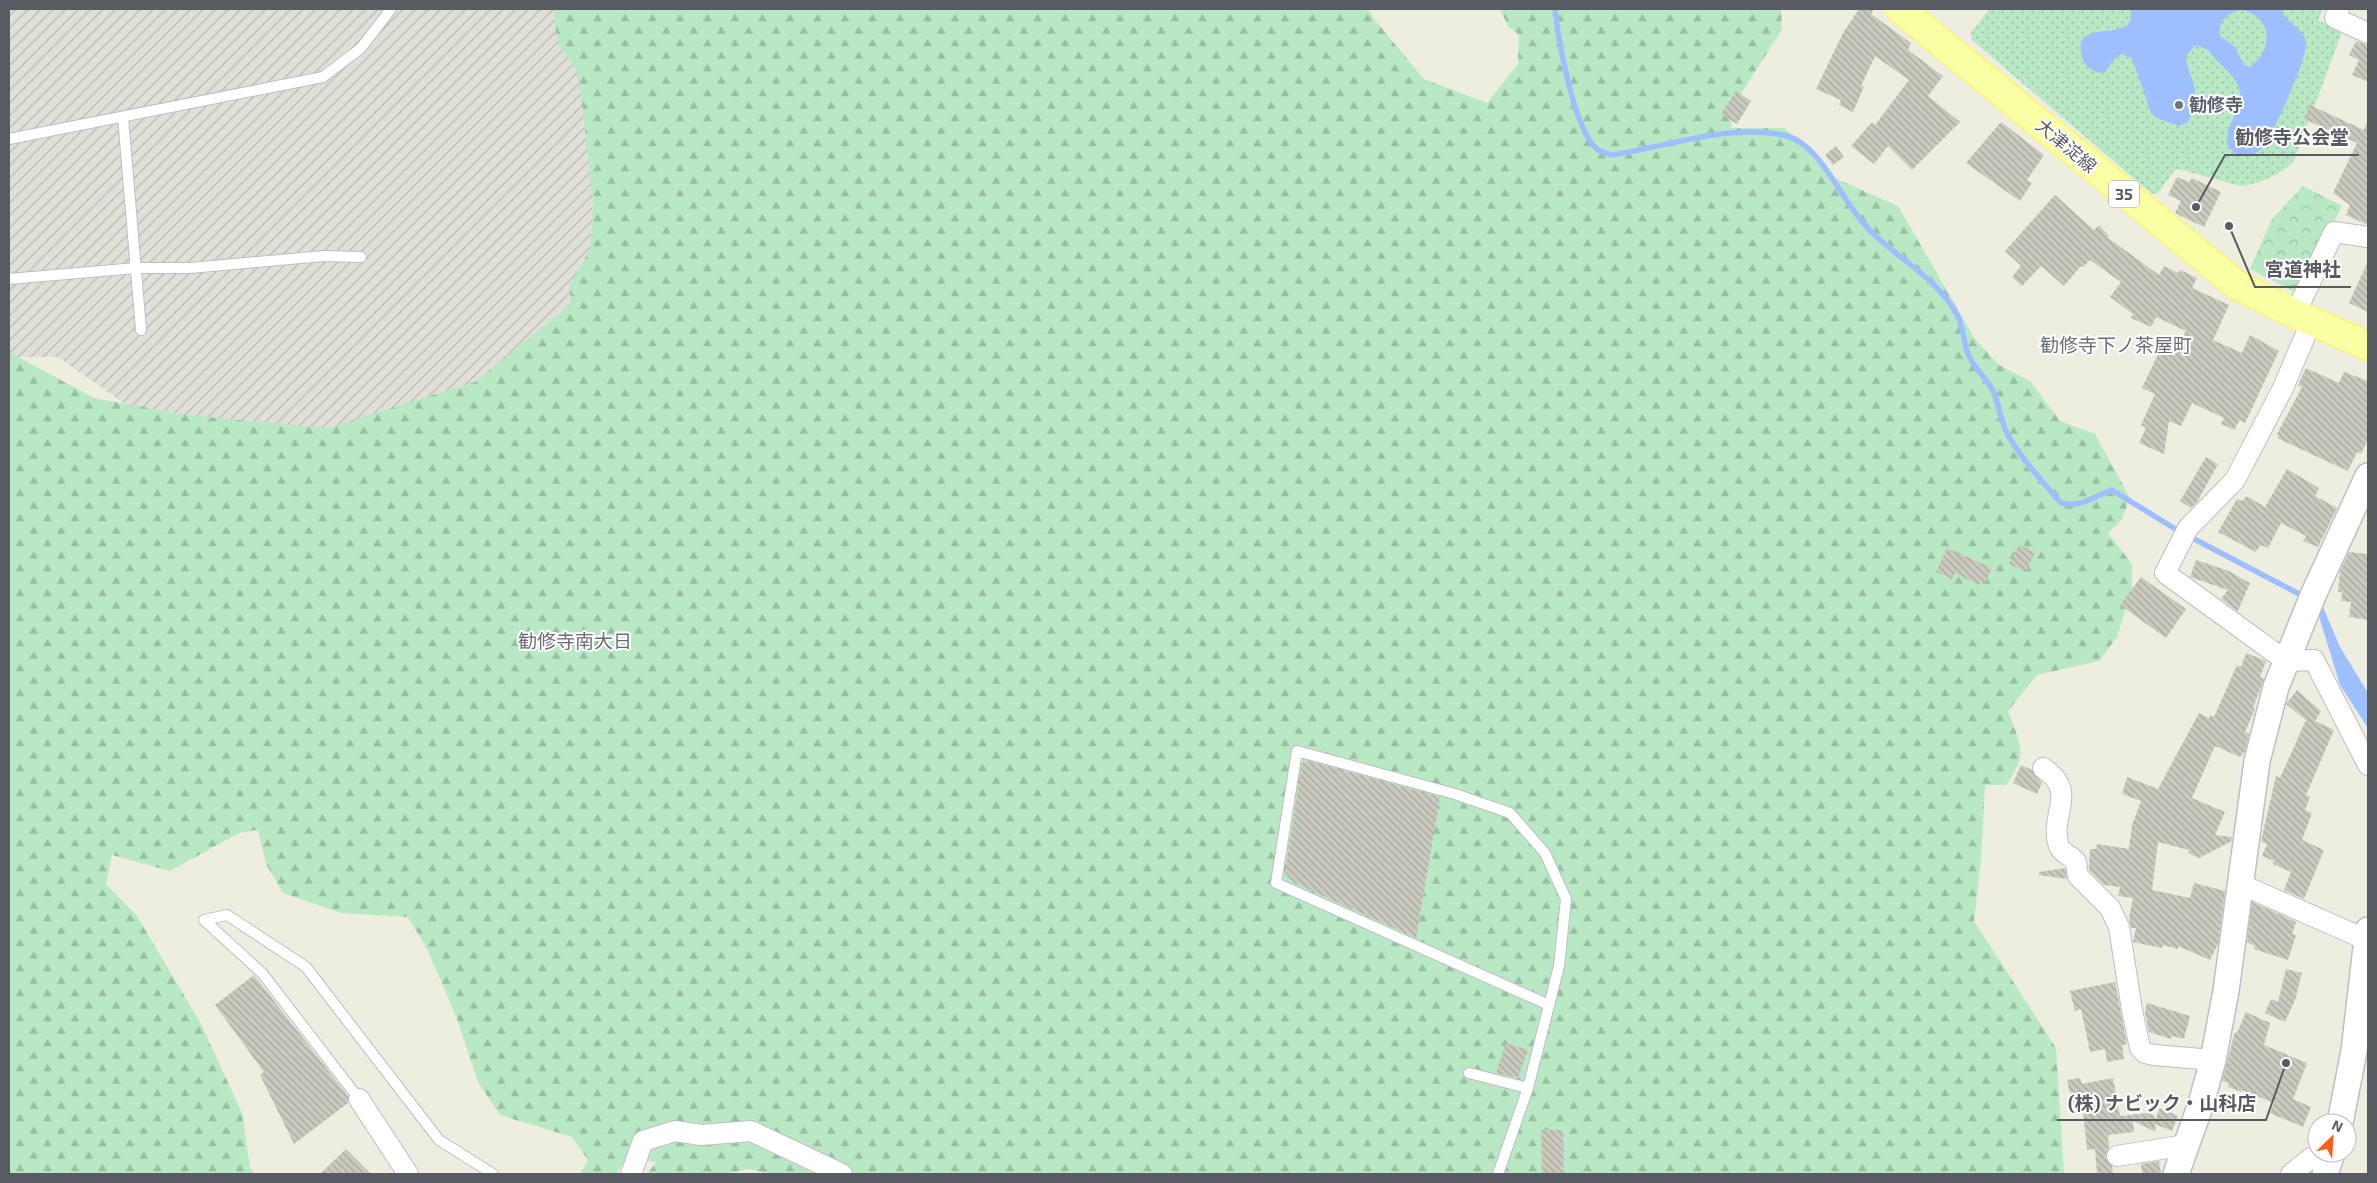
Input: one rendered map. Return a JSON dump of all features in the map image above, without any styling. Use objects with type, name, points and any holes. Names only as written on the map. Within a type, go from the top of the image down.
[{"type":"main road","name":"大津淀線","points":[[1900,9],[2237,285],[2303,318],[2368,346]]},
{"type":"street","points":[[2339,9],[2335,18],[2368,33]]},
{"type":"street","points":[[2368,237],[2334,232],[2303,318],[2283,388],[2235,480],[2188,528],[2165,573],[2286,661],[2314,660],[2368,765]]},
{"type":"street","points":[[2176,1174],[2213,1060],[2226,990],[2258,762],[2276,687],[2311,600],[2368,476]]},
{"type":"street","points":[[2043,768],[2059,781],[2062,793],[2058,836],[2060,847],[2064,853],[2074,858],[2078,876],[2110,908],[2119,927],[2140,1048],[2145,1053],[2154,1055],[2213,1060]]},
{"type":"street","points":[[2240,884],[2368,935],[2361,1054],[2343,1113]]},
{"type":"street","points":[[359,1099],[408,1174]]},
{"type":"street","points":[[633,1173],[643,1141],[675,1131],[702,1135],[751,1131],[842,1174]]},
{"type":"street","points":[[2117,1156],[2186,1145]]},
{"type":"street","points":[[2291,1174],[2307,1162]]},
{"type":"lane","points":[[9,140],[324,77],[360,48],[391,9]]},
{"type":"lane","points":[[123,117],[141,330]]},
{"type":"lane","points":[[9,279],[136,268],[190,268],[324,256],[361,258]]},
{"type":"lane","points":[[1498,1174],[1528,1088],[1559,966],[1566,899],[1546,853],[1510,813],[1455,794],[1297,751],[1276,883],[1549,1005]]},
{"type":"lane","points":[[359,1099],[262,973],[204,920],[227,915],[306,968],[439,1140],[493,1174]]},
{"type":"lane","points":[[1469,1073],[1528,1088]]},
{"type":"shaded area","points":[[9,9],[571,9],[654,216],[474,434],[152,423],[58,357],[9,357]]},
{"type":"green space","points":[[554,9],[1368,9],[1374,19],[1424,79],[1487,103],[1518,64],[1519,35],[1508,26],[1500,9],[1781,9],[1782,29],[1729,113],[1732,128],[1785,128],[1830,176],[1898,206],[1975,339],[1999,365],[2030,381],[2060,421],[2095,434],[2130,498],[2122,519],[2108,533],[2132,564],[2132,589],[2117,637],[2099,661],[2037,675],[2008,711],[2019,741],[2020,757],[2018,765],[2006,785],[1985,785],[1981,860],[1974,921],[2056,1048],[2064,1174],[769,1174],[750,1169],[724,1174],[647,1174],[656,1162],[627,1158],[616,1174],[580,1174],[588,1160],[572,1137],[500,1115],[478,1082],[456,1016],[427,949],[408,917],[341,913],[283,893],[266,864],[258,830],[239,833],[170,871],[112,855],[106,884],[137,916],[201,1024],[242,1113],[250,1168],[255,1174],[9,1174],[9,352],[94,398],[186,415],[327,428],[475,382],[571,304],[570,285],[590,249],[593,202],[582,102],[576,70],[557,41]]},
{"type":"green space","name":"勧修寺","points":[[1989,9],[2323,9],[2318,20],[2340,31],[2341,35],[2294,161],[2289,166],[2262,181],[2240,186],[2179,169],[2175,170],[2157,194],[2151,193],[1972,40],[1971,33]]},
{"type":"green space","points":[[2303,186],[2342,206],[2297,293],[2250,269],[2272,219]]},
{"type":"water","points":[[2130,9],[2282,9],[2287,18],[2298,28],[2304,37],[2306,42],[2305,50],[2289,96],[2274,129],[2262,148],[2249,156],[2238,155],[2229,148],[2228,132],[2240,101],[2240,93],[2235,80],[2208,50],[2197,45],[2193,47],[2186,57],[2193,82],[2195,100],[2188,122],[2179,126],[2157,118],[2151,113],[2132,58],[2122,54],[2115,58],[2105,72],[2096,72],[2087,66],[2081,52],[2081,41],[2087,35],[2125,26],[2130,20]],"holes":[[[2240,10],[2251,13],[2259,18],[2264,25],[2266,43],[2258,60],[2250,67],[2244,65],[2235,47],[2220,36],[2220,26],[2227,16]]]},
{"type":"water","points":[[2299,592],[2323,607],[2340,647],[2368,693],[2368,728],[2340,685],[2318,613],[2300,598]]},
{"type":"building","points":[[1859,9],[1874,9],[1871,14],[1911,43],[1908,50],[1943,76],[1928,96],[1960,122],[1912,170],[1888,146],[1874,164],[1851,146],[1872,122],[1875,125],[1909,80],[1875,56],[1861,86],[1864,87],[1853,112],[1839,105],[1841,100],[1816,89],[1843,33]]},
{"type":"building","points":[[2356,41],[2368,45],[2368,82],[2352,75],[2359,60],[2349,55]]},
{"type":"building","points":[[1736,91],[1751,101],[1737,124],[1721,114]]},
{"type":"building","points":[[2310,105],[2364,130],[2368,120],[2368,225],[2346,215],[2350,205],[2333,193],[2357,143],[2304,119]]},
{"type":"building","points":[[2001,122],[2044,155],[2027,180],[2032,183],[2020,201],[1966,163]]},
{"type":"building","points":[[1836,146],[1844,157],[1833,165],[1825,155]]},
{"type":"building","points":[[2177,177],[2189,182],[2192,178],[2221,192],[2204,227],[2175,213],[2181,201],[2168,195]]},
{"type":"building","points":[[2055,195],[2094,230],[2099,225],[2109,236],[2107,237],[2159,275],[2164,266],[2178,273],[2180,270],[2197,278],[2192,288],[2229,305],[2213,340],[2242,353],[2250,335],[2279,351],[2245,423],[2240,420],[2234,430],[2221,424],[2224,418],[2192,403],[2181,426],[2169,421],[2164,454],[2139,443],[2146,428],[2141,425],[2155,394],[2142,388],[2160,350],[2174,356],[2186,331],[2156,317],[2151,327],[2131,318],[2133,314],[2110,297],[2121,282],[2090,260],[2083,267],[2081,266],[2064,286],[2041,266],[2022,286],[2012,277],[2021,266],[2005,251]]},
{"type":"building","points":[[2368,261],[2368,312],[2349,303]]},
{"type":"building","points":[[2306,368],[2339,383],[2344,372],[2368,381],[2368,439],[2361,454],[2357,452],[2348,471],[2277,438],[2279,435],[2277,434],[2302,387],[2298,385]]},
{"type":"building","points":[[2206,457],[2218,464],[2197,502],[2191,508],[2180,501]]},
{"type":"building","points":[[2287,469],[2319,488],[2315,496],[2337,508],[2318,547],[2303,541],[2306,536],[2281,523],[2268,548],[2260,545],[2256,552],[2218,532],[2237,499],[2242,501],[2247,496],[2265,507]]},
{"type":"building","points":[[2019,545],[2035,552],[2026,572],[2009,564]]},
{"type":"building","points":[[1947,548],[1992,568],[1985,583],[1981,581],[1979,585],[1955,573],[1952,579],[1936,572]]},
{"type":"building","points":[[2349,552],[2368,554],[2368,620],[2349,617],[2351,602],[2341,601],[2342,592],[2338,592],[2340,571]]},
{"type":"building","points":[[2196,560],[2229,571],[2250,583],[2238,611],[2221,599],[2228,590],[2190,577]]},
{"type":"building","points":[[2141,577],[2186,609],[2166,638],[2120,605]]},
{"type":"building","points":[[2246,653],[2266,661],[2260,677],[2264,679],[2253,708],[2255,709],[2245,732],[2249,734],[2245,751],[2240,757],[2215,746],[2192,798],[2225,812],[2215,835],[2232,837],[2232,841],[2199,858],[2188,853],[2189,850],[2158,842],[2152,890],[2190,898],[2194,883],[2225,891],[2218,944],[2210,960],[2178,946],[2178,949],[2163,945],[2162,948],[2133,942],[2136,928],[2131,928],[2129,919],[2133,898],[2118,896],[2120,887],[2104,885],[2089,870],[2090,849],[2096,849],[2097,844],[2129,849],[2132,825],[2141,801],[2122,794],[2127,777],[2158,789],[2199,713],[2209,718],[2211,715],[2214,717],[2237,665],[2241,667]]},
{"type":"building","points":[[2297,690],[2321,711],[2315,721],[2334,730],[2306,795],[2310,797],[2305,810],[2312,813],[2302,840],[2324,850],[2304,899],[2284,890],[2291,872],[2273,864],[2274,861],[2262,856],[2267,844],[2261,841],[2276,776],[2280,778],[2306,720],[2286,704]]},
{"type":"building","points":[[1309,761],[1440,797],[1416,938],[1293,882],[1285,873],[1302,763]]},
{"type":"building","points":[[2021,765],[2032,770],[2042,783],[2037,794],[2013,783]]},
{"type":"building","points":[[2065,868],[2067,879],[2039,875],[2039,872]]},
{"type":"building","points":[[2252,902],[2296,922],[2292,934],[2296,935],[2288,960],[2254,949],[2255,946],[2247,942]]},
{"type":"building","points":[[2286,969],[2302,973],[2295,1000],[2285,1022],[2265,1013],[2271,999],[2278,1002]]},
{"type":"building","points":[[254,975],[348,1096],[348,1103],[294,1144],[260,1075],[264,1072],[215,1005]]},
{"type":"building","points":[[2115,982],[2127,1044],[2122,1045],[2124,1059],[2107,1062],[2105,1049],[2090,1052],[2081,1009],[2075,1011],[2070,991]]},
{"type":"building","points":[[2147,1003],[2190,1016],[2184,1039],[2172,1036],[2171,1039],[2149,1032],[2145,1012]]},
{"type":"building","points":[[2246,1012],[2270,1023],[2264,1045],[2307,1063],[2293,1099],[2311,1107],[2303,1127],[2270,1113],[2274,1103],[2242,1090],[2242,1092],[2228,1087],[2229,1083],[2222,1081],[2235,1032],[2237,1033]]},
{"type":"building","points":[[1506,1043],[1528,1050],[1518,1078],[1496,1073]]},
{"type":"building","points":[[2080,1078],[2082,1084],[2113,1078],[2120,1116],[2148,1113],[2154,1115],[2155,1120],[2160,1108],[2178,1116],[2172,1131],[2155,1124],[2156,1132],[2133,1121],[2134,1132],[2108,1135],[2109,1147],[2105,1157],[2112,1166],[2113,1174],[2097,1174],[2095,1149],[2087,1150],[2082,1100],[2072,1103],[2067,1080]]},
{"type":"building","points":[[1541,1130],[1563,1130],[1564,1174],[1542,1174]]},
{"type":"building","points":[[346,1149],[371,1174],[320,1174]]},
{"type":"building","points":[[2159,1161],[2161,1174],[2142,1174],[2141,1164]]},
{"type":"waterway","points":[[1555,9],[1574,104],[1581,124],[1589,139],[1598,150],[1611,155],[1717,134],[1739,132],[1761,132],[1795,139],[1817,158],[1871,232],[1926,277],[1949,302],[1960,321],[1968,354],[1993,391],[2004,426],[2011,440],[2031,468],[2061,503],[2081,503],[2112,490],[2177,530],[2305,597]]},
{"type":"place","name":"勧修寺","points":[[2179,105]]},
{"type":"place","name":"勧修寺公会堂","points":[[2196,207]]},
{"type":"place","name":"宮道神社","points":[[2229,226]]},
{"type":"place","name":"(株) ナビック・山科店","points":[[2286,1063]]},
{"type":"district","name":"勧修寺下ノ茶屋町","points":[[2116,345]]},
{"type":"district","name":"勧修寺南大日","points":[[575,641]]}]
